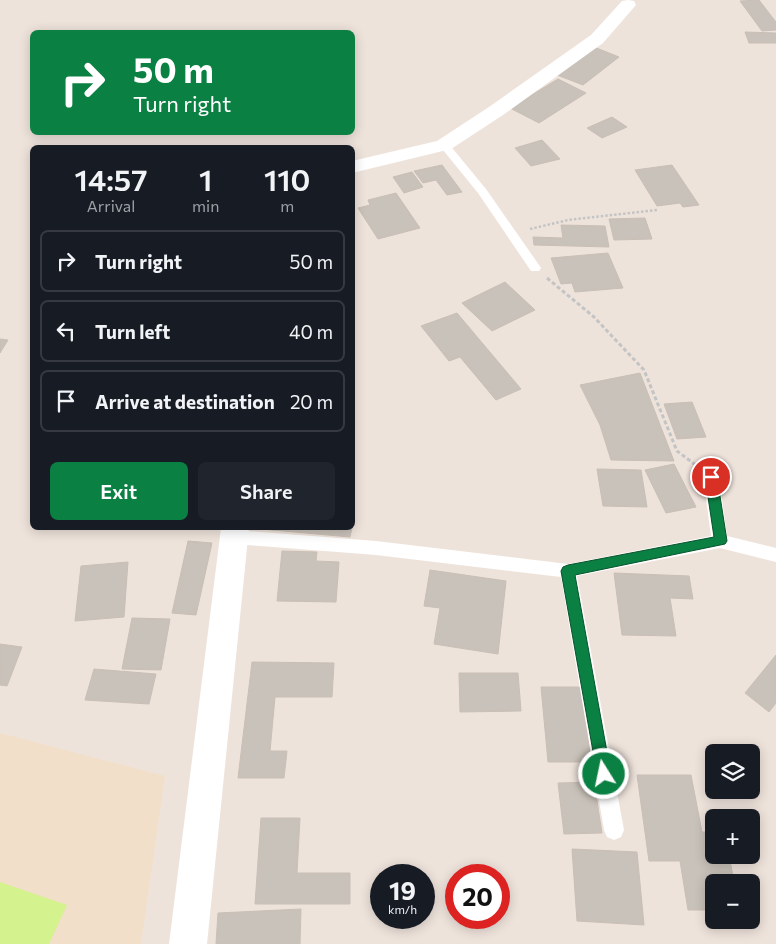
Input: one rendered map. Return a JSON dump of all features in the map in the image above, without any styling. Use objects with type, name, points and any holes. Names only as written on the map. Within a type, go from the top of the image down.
[{"type":"street","points":[[355,165],[444,144],[496,111],[597,39],[628,5]]},
{"type":"street","points":[[188,944],[235,532]]},
{"type":"lane","points":[[444,144],[482,190],[510,234],[535,268]]},
{"type":"lane","points":[[711,477],[720,541]]},
{"type":"lane","points":[[235,532],[568,571],[720,541],[776,555]]},
{"type":"lane","points":[[568,571],[614,830]]},
{"type":"path","points":[[510,234],[568,220],[657,210]]},
{"type":"path","points":[[535,268],[594,317],[644,370],[677,451],[711,477]]},
{"type":"shaded area","points":[[0,733],[165,776],[141,944],[0,944]]},
{"type":"green space","points":[[0,882],[67,905],[49,944],[0,944]]},
{"type":"building","points":[[759,0],[776,22],[776,30],[762,31],[740,1]]},
{"type":"building","points":[[745,32],[776,33],[776,43],[749,43]]},
{"type":"building","points":[[594,47],[619,57],[583,85],[557,75]]},
{"type":"building","points":[[558,79],[586,93],[539,123],[510,108]]},
{"type":"building","points":[[612,117],[627,127],[602,138],[587,128]]},
{"type":"building","points":[[542,140],[560,159],[531,166],[515,148]]},
{"type":"building","points":[[442,165],[462,192],[447,195],[436,180],[423,183],[414,171]]},
{"type":"building","points":[[672,165],[699,205],[683,207],[680,203],[657,206],[635,170]]},
{"type":"building","points":[[412,172],[423,187],[404,193],[393,177]]},
{"type":"building","points":[[396,193],[420,228],[378,239],[358,208],[370,205],[368,200]]},
{"type":"building","points":[[645,218],[652,239],[614,240],[609,219]]},
{"type":"building","points":[[561,225],[605,226],[609,247],[534,245],[533,237],[563,238]]},
{"type":"building","points":[[608,253],[623,288],[575,292],[572,283],[561,284],[551,258]]},
{"type":"building","points":[[505,282],[535,310],[492,331],[462,303]]},
{"type":"building","points":[[457,313],[521,389],[496,400],[460,357],[449,361],[421,326]]},
{"type":"building","points":[[0,339],[8,340],[0,353]]},
{"type":"building","points":[[640,373],[674,461],[611,460],[600,425],[580,385]]},
{"type":"building","points":[[692,402],[706,437],[677,439],[664,404]]},
{"type":"building","points":[[674,464],[696,507],[666,513],[645,470]]},
{"type":"building","points":[[597,469],[641,470],[647,507],[603,506]]},
{"type":"building","points":[[272,530],[352,530],[350,537]]},
{"type":"building","points":[[188,541],[212,543],[196,615],[172,613]]},
{"type":"building","points":[[282,551],[317,552],[316,561],[339,562],[336,602],[277,601]]},
{"type":"building","points":[[128,562],[124,617],[75,621],[81,566]]},
{"type":"building","points":[[430,570],[506,581],[498,654],[434,644],[440,608],[424,606]]},
{"type":"building","points":[[614,573],[689,576],[693,599],[670,598],[676,636],[622,635]]},
{"type":"building","points":[[132,618],[170,619],[161,670],[122,669]]},
{"type":"building","points":[[0,644],[22,647],[7,686],[0,685]]},
{"type":"building","points":[[776,655],[776,703],[769,712],[745,693]]},
{"type":"building","points":[[252,662],[334,663],[332,697],[275,697],[270,751],[287,751],[284,778],[238,778]]},
{"type":"building","points":[[94,669],[156,674],[149,704],[85,700]]},
{"type":"building","points":[[459,673],[518,673],[521,711],[460,712]]},
{"type":"building","points":[[541,687],[582,687],[591,762],[548,762]]},
{"type":"building","points":[[637,775],[691,775],[702,832],[705,832],[705,864],[731,864],[733,874],[705,874],[705,910],[688,910],[680,861],[649,861]]},
{"type":"building","points":[[594,782],[602,833],[564,834],[558,783]]},
{"type":"building","points":[[261,818],[300,818],[297,873],[350,873],[350,904],[255,904]]},
{"type":"building","points":[[572,849],[637,852],[644,925],[577,921]]},
{"type":"building","points":[[301,909],[300,944],[216,944],[218,913]]},
{"type":"route","points":[[604,774],[568,571],[720,541],[711,477]]}]
